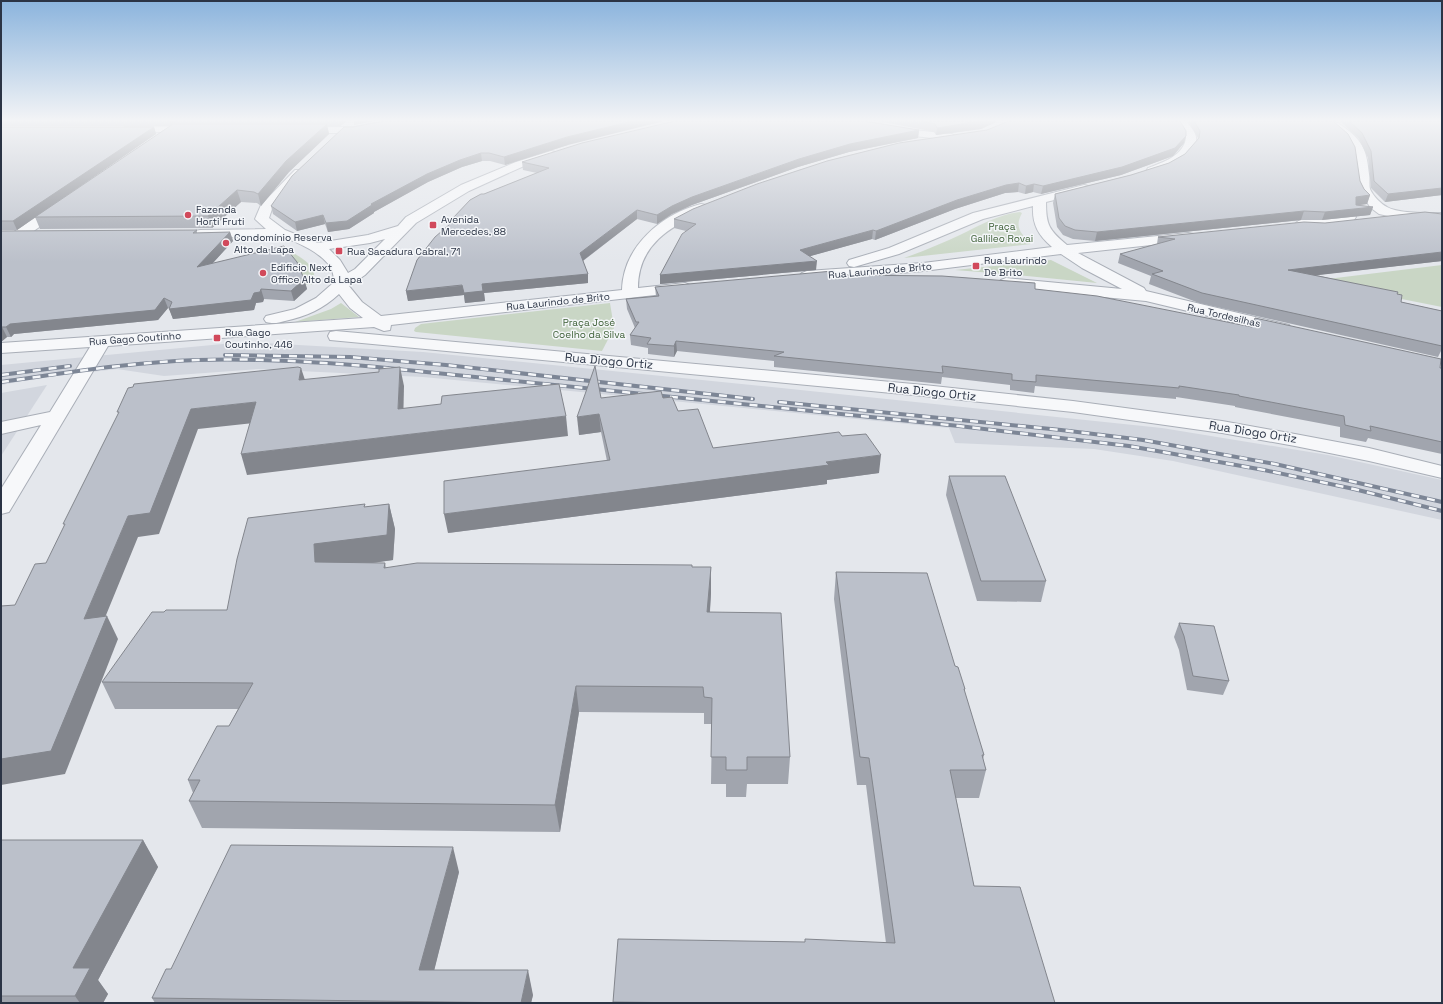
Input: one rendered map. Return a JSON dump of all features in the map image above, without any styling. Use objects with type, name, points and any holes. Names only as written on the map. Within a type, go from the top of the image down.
[{"type":"street","points":[[304,168],[266,208],[262,219],[280,233],[317,247],[328,255],[335,263],[340,274],[340,285]]},
{"type":"street","points":[[180,335],[300,313],[322,302],[340,285],[360,272],[411,220],[465,188],[511,168]]},
{"type":"street","points":[[1138,175],[1159,168]]},
{"type":"street","points":[[1362,168],[1364,190],[1380,208],[1393,213],[1416,217]]},
{"type":"street","points":[[805,277],[894,251],[978,216],[1095,186]]},
{"type":"street","points":[[1,247],[74,197]]},
{"type":"street","points":[[1372,199],[1389,204],[1440,210]]},
{"type":"street","name":"Rua Tordesilhas","points":[[1040,201],[1040,218],[1043,231],[1062,250],[1146,296]]},
{"type":"street","points":[[630,293],[631,272],[639,252],[650,238],[666,226],[694,211],[714,203]]},
{"type":"street","points":[[1285,227],[1301,225],[1322,226],[1393,213],[1440,210]]},
{"type":"street","points":[[1366,219],[1416,217],[1440,210]]},
{"type":"street","points":[[317,247],[364,240],[403,228]]},
{"type":"street","points":[[188,234],[280,233]]},
{"type":"street","points":[[1,235],[40,235]]},
{"type":"street","name":"Rua Laurindo de Brito","points":[[790,278],[905,268],[1198,236]]},
{"type":"street","points":[[894,251],[895,259],[913,273],[950,278]]},
{"type":"street","name":"Rua Tordesilhas","points":[[994,282],[1146,296],[1298,332]]},
{"type":"street","name":"Rua Diogo Ortiz","points":[[340,285],[356,305],[374,319],[397,324],[416,343]]},
{"type":"street","name":"Rua Laurindo de Brito","points":[[397,324],[630,293],[702,286]]},
{"type":"street","points":[[269,329],[353,324],[374,319]]},
{"type":"street","name":"Rua Diogo Ortiz","points":[[269,329],[929,391],[1168,418],[1298,439],[1442,472]]},
{"type":"street","name":"Rua Gago Coutinho","points":[[1,348],[269,329]]},
{"type":"street","points":[[1,507],[103,340]]},
{"type":"street","points":[[1,428],[57,416]]},
{"type":"shaded area","points":[[244,342],[423,352],[1162,428],[1328,455],[1442,480],[1442,520],[1173,461],[1094,449],[955,443],[949,428],[423,377],[258,369],[164,376],[117,369],[39,378],[1,385],[1,365]]},
{"type":"shaded area","points":[[47,385],[1,456],[1,393]]},
{"type":"green space","name":"Praça Gallileo Rovai","points":[[1020,212],[1022,213],[1019,223],[1020,230],[1031,244],[904,258],[941,244],[990,220]]},
{"type":"green space","points":[[292,252],[306,261],[312,268],[314,273],[314,284],[306,285],[302,274],[297,267],[281,255]]},
{"type":"green space","name":"Praça Gallileo Rovai","points":[[1051,260],[1097,283],[955,270]]},
{"type":"green space","points":[[1442,265],[1442,307],[1311,281]]},
{"type":"green space","points":[[341,303],[359,317],[295,322],[331,309]]},
{"type":"green space","name":"Praça José Coelho da Silva","points":[[610,303],[614,328],[602,351],[414,331],[415,328],[421,324]]},
{"type":"building","points":[[1,168],[93,168],[13,221],[1,221]]},
{"type":"building","points":[[108,168],[280,168],[258,194],[254,192],[237,190],[208,216],[35,217]]},
{"type":"building","points":[[301,168],[441,168],[371,204],[372,205],[347,221],[326,223],[323,215],[295,222],[271,206],[292,176]]},
{"type":"building","points":[[549,168],[774,168],[692,197],[657,215],[637,210],[580,253],[588,274],[482,284],[483,291],[464,293],[462,285],[406,291],[417,260],[435,237],[457,218],[453,218],[470,200],[481,194]]},
{"type":"building","points":[[806,168],[1118,168],[1043,186],[1034,184],[1026,186],[1019,183],[1006,185],[957,200],[876,231],[873,230],[800,250],[817,261],[660,275],[682,234],[696,224],[674,219],[693,209],[757,184]]},
{"type":"building","points":[[1154,168],[1358,168],[1360,181],[1364,189],[1370,195],[1356,197],[1356,205],[1373,207],[1325,212],[1304,211],[1097,232],[1075,230],[1065,226],[1059,218],[1055,194]]},
{"type":"building","points":[[1373,168],[1442,168],[1442,188],[1388,194],[1374,181]]},
{"type":"building","points":[[1425,212],[1442,214],[1442,252],[1288,270],[1398,292],[1397,294],[1402,295],[1401,302],[1442,311],[1442,346],[1202,293],[1152,274],[1163,271],[1120,254],[1175,239],[1158,237],[1304,222],[1325,223]]},
{"type":"building","points":[[197,230],[193,233],[230,232],[197,267],[284,246],[297,262],[304,279],[291,291],[261,289],[260,292],[254,293],[251,300],[169,309],[172,302],[164,298],[155,310],[10,324],[1,328],[1,231]]},
{"type":"building","points":[[833,271],[839,275],[942,276],[1035,283],[1035,289],[1097,296],[1252,327],[1255,318],[1441,359],[1442,442],[1370,426],[1371,431],[1345,425],[1344,416],[1239,395],[1179,386],[1179,388],[1036,375],[1036,382],[1012,380],[1012,374],[942,366],[943,373],[774,356],[784,352],[676,341],[674,346],[647,344],[651,338],[630,335],[639,322],[636,322],[626,299],[659,296],[655,287]]},
{"type":"building","points":[[595,366],[601,398],[661,391],[663,398],[672,397],[678,411],[698,409],[713,448],[839,432],[842,436],[866,434],[881,455],[826,462],[829,465],[444,514],[444,481],[610,460],[599,414],[577,417]]},
{"type":"building","points":[[298,367],[301,368],[299,380],[379,372],[379,369],[400,367],[398,409],[441,404],[442,396],[559,384],[566,416],[241,454],[256,402],[191,409],[150,513],[128,516],[84,619],[107,616],[51,751],[1,759],[1,606],[15,605],[35,564],[46,563],[65,524],[63,524],[119,412],[117,412],[128,388],[133,387],[134,384]]},
{"type":"building","points":[[949,476],[1005,476],[1046,581],[981,581]]},
{"type":"building","points":[[365,504],[364,507],[389,504],[387,535],[314,544],[315,562],[385,563],[384,568],[417,563],[692,565],[692,567],[711,567],[707,612],[781,613],[790,757],[747,757],[747,770],[726,770],[726,757],[711,757],[712,698],[704,697],[703,687],[576,686],[555,805],[189,801],[200,780],[188,780],[217,726],[229,726],[253,683],[102,682],[152,612],[164,612],[166,610],[227,610],[237,559],[248,518]]},
{"type":"building","points":[[836,572],[927,573],[955,666],[958,667],[965,689],[984,755],[982,755],[986,770],[950,770],[974,886],[1020,887],[1055,1003],[613,1002],[618,939],[805,942],[805,939],[895,943],[869,758],[860,757]]},
{"type":"building","points":[[1179,623],[1214,626],[1229,681],[1193,676],[1184,636]]},
{"type":"building","points":[[1,840],[143,840],[73,968],[90,968],[75,996],[1,996]]},
{"type":"building","points":[[231,845],[453,847],[419,970],[528,970],[521,1003],[152,998],[166,969],[171,969]]},
{"type":"railway","points":[[225,355],[350,357],[446,365],[753,399]]},
{"type":"railway","points":[[1,382],[124,365],[198,360],[288,361],[377,367],[959,426],[1129,446],[1264,470],[1354,489],[1442,511]]},
{"type":"railway","points":[[1,375],[70,366]]},
{"type":"railway","points":[[779,402],[1061,430],[1143,440],[1275,464],[1442,502]]},
{"type":"place","name":"Fazenda Horti Fruti","points":[[188,215]]},
{"type":"place","name":"Avenida Mercedes, 88","points":[[433,225]]},
{"type":"place","name":"Condomínio Reserva Alto da Lapa","points":[[226,243]]},
{"type":"place","name":"Rua Sacadura Cabral, 71","points":[[339,251]]},
{"type":"place","name":"Rua Laurindo De Brito","points":[[976,266]]},
{"type":"place","name":"Edificio Next Office Alto da Lapa","points":[[263,273]]},
{"type":"place","name":"Rua Gago Coutinho, 446","points":[[217,338]]}]
